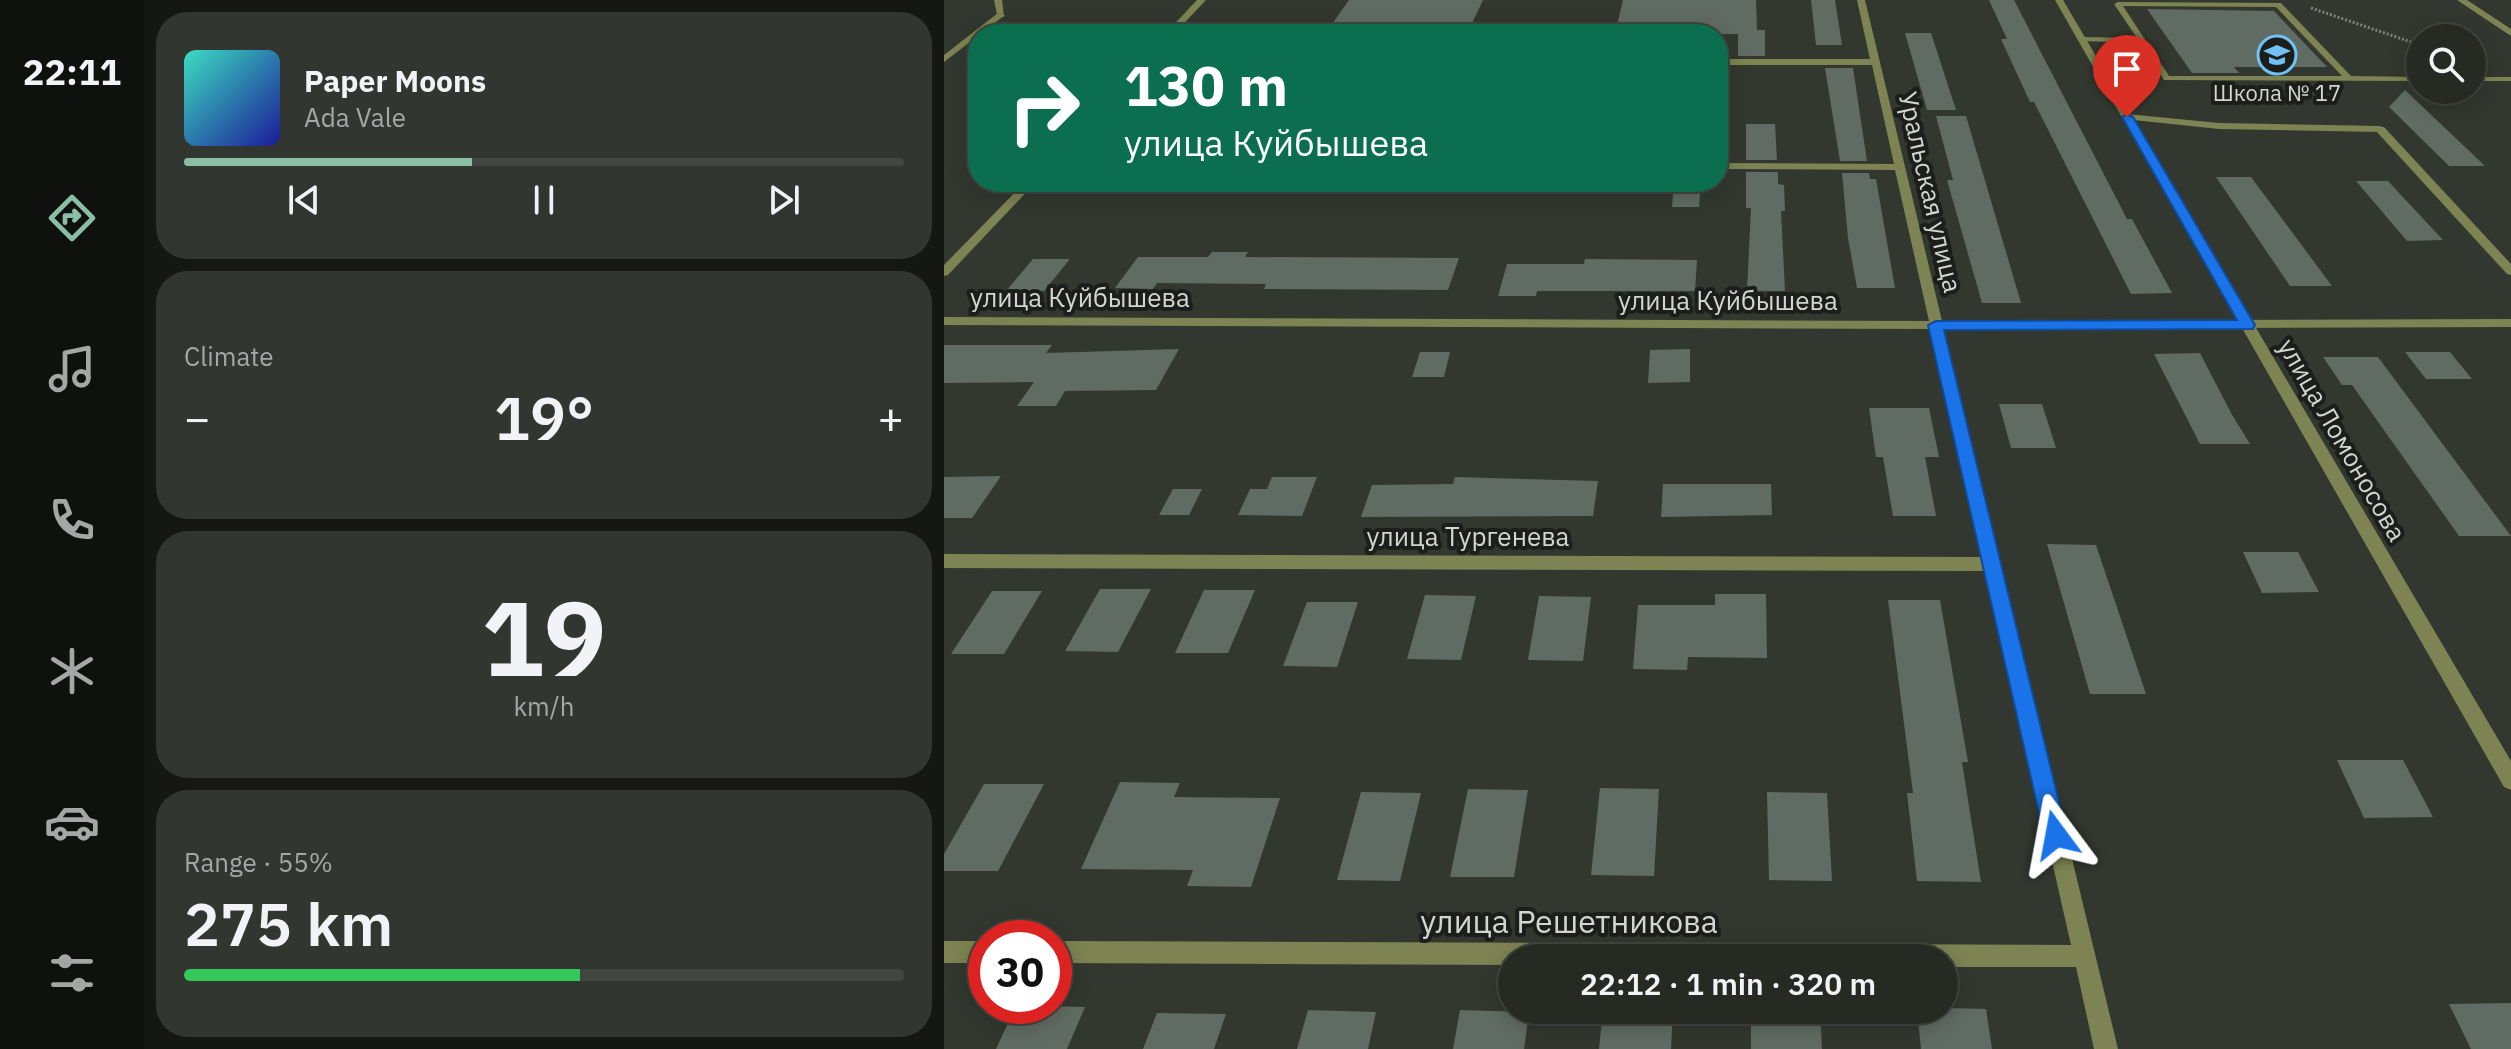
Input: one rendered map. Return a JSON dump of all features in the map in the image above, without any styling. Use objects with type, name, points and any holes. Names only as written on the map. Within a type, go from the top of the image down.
[{"type":"street","points":[[1179,24],[1202,0]]},
{"type":"street","name":"Уральская улица","points":[[1861,0],[2106,1049]]},
{"type":"street","name":"улица Ломоносова","points":[[2059,0],[2511,780]]},
{"type":"street","points":[[2461,0],[2511,33]]},
{"type":"street","points":[[989,24],[1001,15]]},
{"type":"street","points":[[944,59],[968,40]]},
{"type":"street","points":[[1728,62],[1875,62]]},
{"type":"street","points":[[2380,129],[2511,271]]},
{"type":"street","points":[[1728,166],[1901,167]]},
{"type":"street","points":[[944,272],[1021,192]]},
{"type":"street","name":"улица Куйбышева","points":[[944,321],[1936,325],[2511,323]]},
{"type":"street","name":"улица Тургенева","points":[[944,561],[1992,564]]},
{"type":"street","points":[[944,952],[968,952]]},
{"type":"street","name":"улица Решетникова","points":[[1072,952],[2084,956]]},
{"type":"lane","points":[[998,0],[1001,15]]},
{"type":"lane","points":[[2349,79],[2276,2],[2118,4],[2167,78],[2349,79],[2406,79]]},
{"type":"lane","points":[[2082,39],[2143,41]]},
{"type":"lane","points":[[2486,79],[2511,79]]},
{"type":"lane","points":[[2127,117],[2219,126],[2380,129]]},
{"type":"path","points":[[2301,5],[2406,40]]},
{"type":"building","points":[[1349,0],[1483,0],[1472,24],[1332,24]]},
{"type":"building","points":[[1623,0],[1756,0],[1757,30],[1765,30],[1765,56],[1738,56],[1738,34],[1728,34],[1728,24],[1617,24]]},
{"type":"building","points":[[1811,0],[1835,0],[1842,45],[1816,45]]},
{"type":"building","points":[[1989,0],[2014,0],[2127,219],[2132,219],[2172,293],[2131,294],[2034,102],[2030,102],[2001,39],[2007,39]]},
{"type":"building","points":[[2147,9],[2274,11],[2327,67],[2234,67],[2239,73],[2192,73]]},
{"type":"building","points":[[1905,33],[1931,33],[1956,110],[1927,110]]},
{"type":"building","points":[[1825,68],[1853,68],[1867,161],[1840,161]]},
{"type":"building","points":[[2405,90],[2406,104],[2420,104],[2485,166],[2449,166],[2389,107]]},
{"type":"building","points":[[1936,116],[1966,116],[2021,303],[1982,303],[1947,180],[1953,180]]},
{"type":"building","points":[[1746,124],[1775,124],[1777,160],[1746,160]]},
{"type":"building","points":[[1746,172],[1778,172],[1778,184],[1784,185],[1785,211],[1781,211],[1785,291],[1747,291],[1751,208],[1746,208]]},
{"type":"building","points":[[1842,173],[1869,173],[1870,179],[1876,179],[1895,288],[1857,288],[1848,238]]},
{"type":"building","points":[[2216,177],[2251,177],[2332,286],[2290,286]]},
{"type":"building","points":[[2356,181],[2388,181],[2443,240],[2407,241]]},
{"type":"building","points":[[1673,192],[1700,192],[1699,207],[1672,207]]},
{"type":"building","points":[[1212,252],[1248,252],[1245,257],[1459,258],[1448,290],[1264,289],[1266,284],[1157,283],[1153,289],[1115,288],[1138,257],[1208,257]]},
{"type":"building","points":[[1033,259],[1070,259],[1044,291],[1006,291]]},
{"type":"building","points":[[1585,259],[1697,260],[1695,291],[1537,291],[1536,296],[1498,296],[1507,264],[1584,264]]},
{"type":"building","points":[[944,345],[1052,345],[1046,353],[1179,349],[1156,390],[1065,391],[1056,406],[1017,406],[1034,382],[944,383]]},
{"type":"building","points":[[1690,349],[1690,382],[1648,383],[1650,350]]},
{"type":"building","points":[[1420,352],[1450,352],[1444,377],[1412,377]]},
{"type":"building","points":[[2405,352],[2450,352],[2472,379],[2426,379]]},
{"type":"building","points":[[2200,353],[2250,444],[2200,444],[2154,354]]},
{"type":"building","points":[[2323,357],[2378,357],[2511,536],[2459,536],[2352,385],[2342,385]]},
{"type":"building","points":[[1999,404],[2042,404],[2056,448],[2011,448]]},
{"type":"building","points":[[1869,408],[1929,408],[1939,457],[1925,457],[1936,516],[1893,516],[1883,457],[1876,457]]},
{"type":"building","points":[[1001,476],[972,518],[944,518],[944,477]]},
{"type":"building","points":[[1272,477],[1317,477],[1302,516],[1238,515],[1250,489],[1267,489]]},
{"type":"building","points":[[1455,477],[1598,481],[1593,516],[1361,517],[1372,485],[1453,484]]},
{"type":"building","points":[[1663,484],[1771,484],[1772,515],[1661,517]]},
{"type":"building","points":[[1173,489],[1202,489],[1189,515],[1159,515]]},
{"type":"building","points":[[2047,544],[2096,545],[2146,694],[2090,694]]},
{"type":"building","points":[[2243,552],[2298,552],[2319,592],[2262,593]]},
{"type":"building","points":[[1100,589],[1151,589],[1118,652],[1065,651]]},
{"type":"building","points":[[1204,590],[1255,590],[1228,653],[1175,653]]},
{"type":"building","points":[[992,591],[1042,591],[1004,654],[951,654]]},
{"type":"building","points":[[1715,594],[1766,594],[1767,658],[1688,657],[1687,670],[1633,669],[1638,605],[1715,605]]},
{"type":"building","points":[[1425,595],[1476,596],[1461,660],[1407,659]]},
{"type":"building","points":[[1539,596],[1591,597],[1583,661],[1528,660]]},
{"type":"building","points":[[1888,600],[1940,600],[1968,762],[1962,762],[1981,882],[1917,881],[1907,793],[1913,793]]},
{"type":"building","points":[[1307,602],[1358,602],[1337,667],[1283,666]]},
{"type":"building","points":[[2337,760],[2403,760],[2433,817],[2364,818]]},
{"type":"building","points":[[1120,782],[1180,783],[1174,797],[1280,798],[1251,887],[1187,886],[1193,870],[1081,869]]},
{"type":"building","points":[[984,784],[1044,784],[998,871],[944,871],[944,854]]},
{"type":"building","points":[[1600,788],[1659,789],[1654,876],[1591,875]]},
{"type":"building","points":[[1468,789],[1528,790],[1514,877],[1450,877]]},
{"type":"building","points":[[1361,792],[1421,793],[1400,881],[1337,880]]},
{"type":"building","points":[[1767,792],[1827,793],[1832,881],[1769,880]]},
{"type":"building","points":[[2511,1003],[2511,1049],[2471,1049],[2449,1004]]},
{"type":"building","points":[[1072,1007],[1085,1007],[1067,1049],[996,1049],[1008,1024],[1072,1024]]},
{"type":"building","points":[[1958,1008],[1986,1009],[1992,1049],[1921,1049],[1918,1024],[1958,1024]]},
{"type":"building","points":[[1308,1010],[1376,1012],[1368,1049],[1297,1049]]},
{"type":"building","points":[[1460,1010],[1498,1011],[1498,1024],[1527,1024],[1524,1049],[1453,1049]]},
{"type":"building","points":[[1157,1013],[1226,1014],[1214,1049],[1143,1049]]},
{"type":"building","points":[[1602,1024],[1672,1024],[1671,1049],[1599,1049]]},
{"type":"building","points":[[1751,1024],[1821,1024],[1822,1049],[1751,1049]]},
{"type":"place","name":"Школа № 17","points":[[2277,55]]},
{"type":"route","points":[[2056,835],[1936,325],[2248,325],[2127,117]]}]
